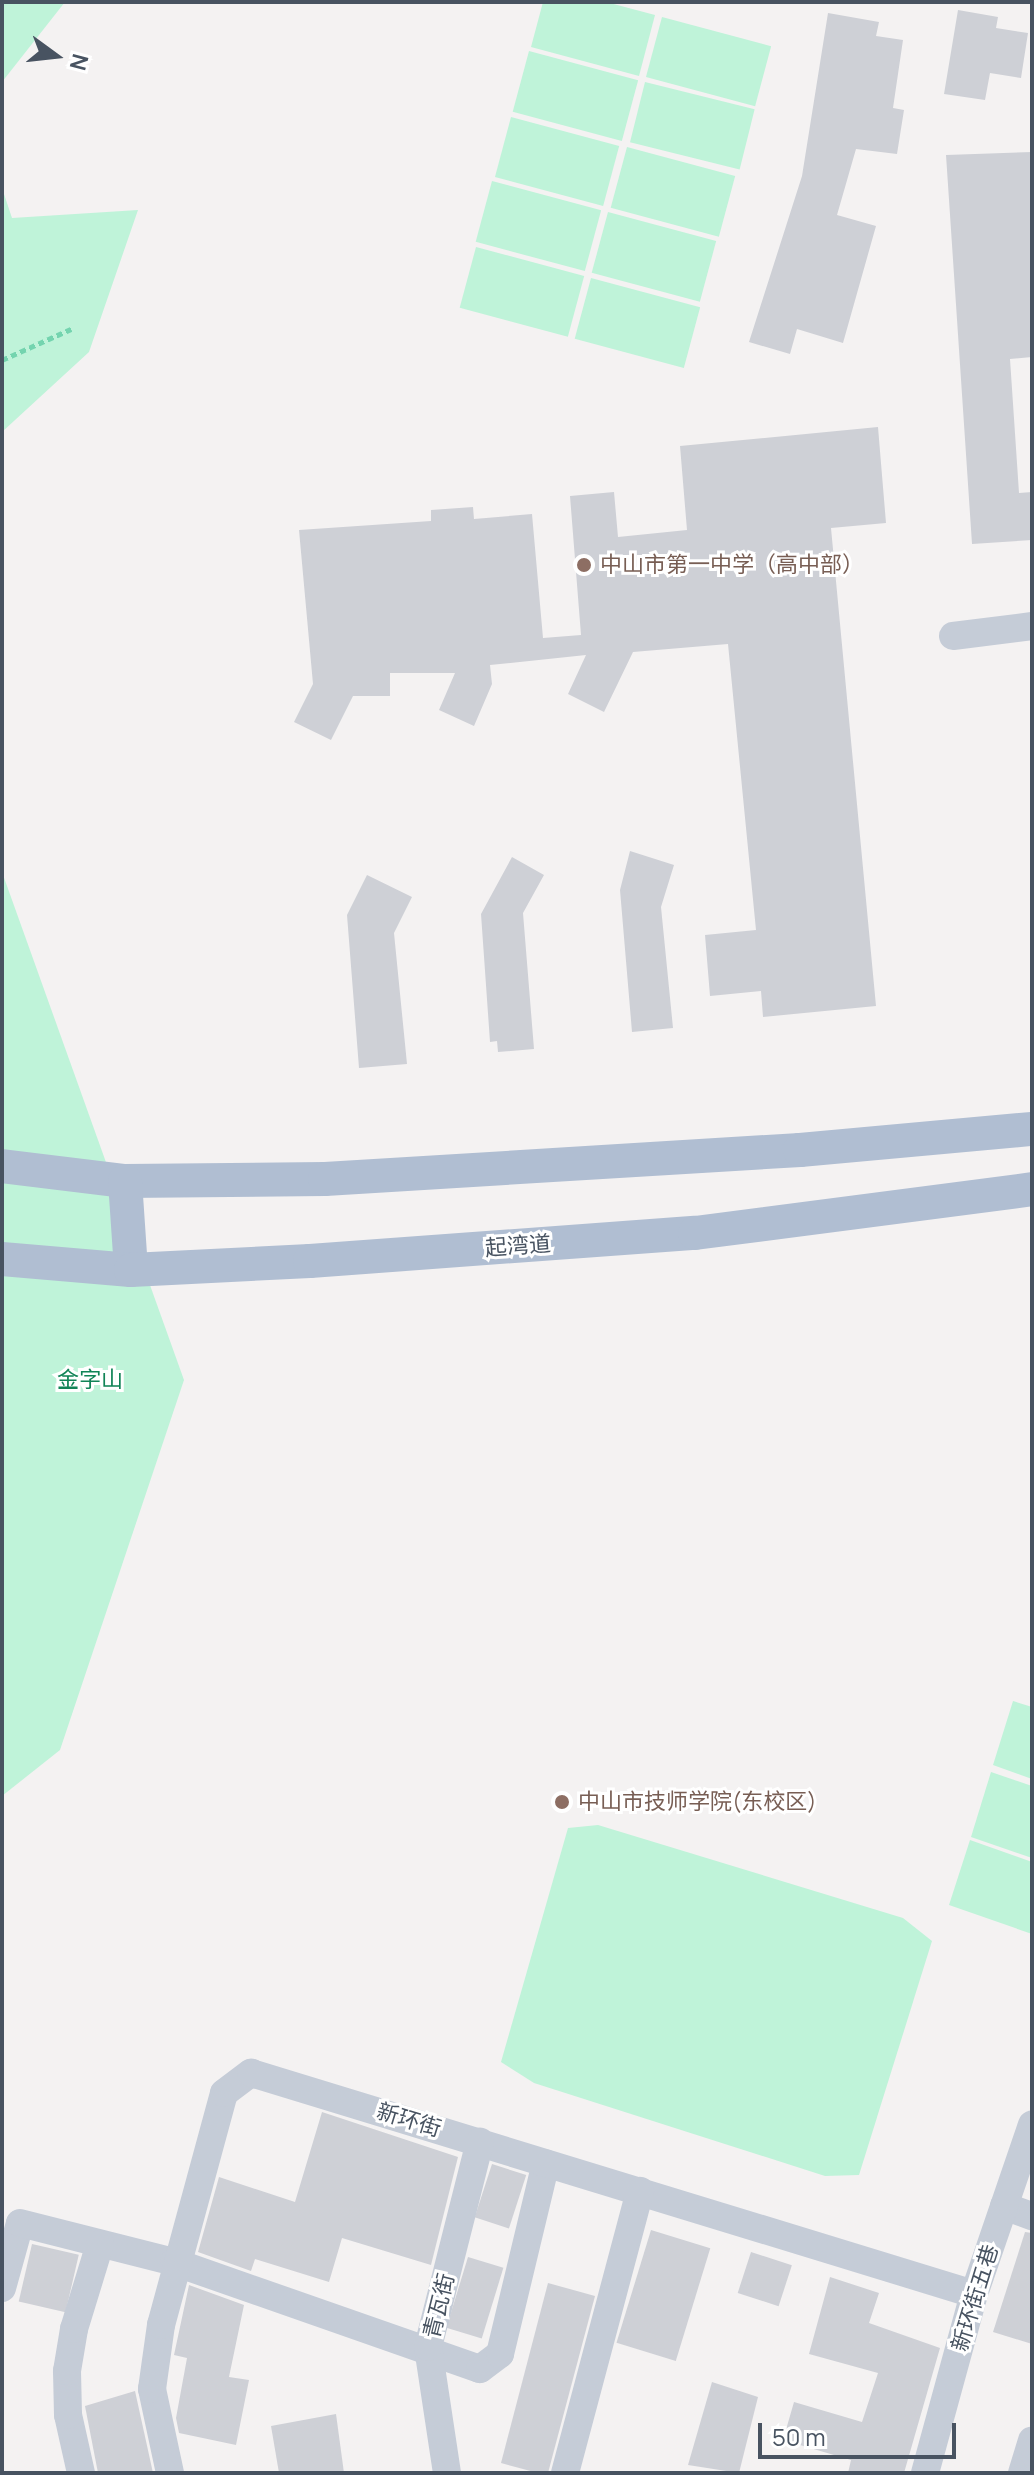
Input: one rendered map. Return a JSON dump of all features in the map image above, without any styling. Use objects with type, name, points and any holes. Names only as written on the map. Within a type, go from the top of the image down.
[{"type":"main road","points":[[2,1166],[125,1181],[357,1177],[800,1150],[1032,1129]]},
{"type":"main road","points":[[125,1181],[131,1270]]},
{"type":"main road","name":"起湾道","points":[[2,1259],[131,1270],[695,1233],[1032,1189]]},
{"type":"street","points":[[953,636],[1032,626]]},
{"type":"street","name":"新环街","points":[[170,2473],[152,2389],[174,2262],[224,2093],[251,2073],[974,2294]]},
{"type":"street","name":"新环街五巷","points":[[925,2473],[974,2294],[1031,2128]]},
{"type":"street","name":"青瓦街","points":[[447,2473],[428,2351],[480,2141]]},
{"type":"street","points":[[2,2288],[20,2223],[174,2262],[480,2369],[500,2354],[546,2163]]},
{"type":"street","points":[[565,2473],[640,2191]]},
{"type":"street","points":[[1004,2206],[1032,2216]]},
{"type":"street","points":[[81,2473],[68,2415],[67,2371],[74,2329],[100,2244]]},
{"type":"street","points":[[1022,2473],[1032,2441]]},
{"type":"path","points":[[2,360],[71,329]]},
{"type":"green space","points":[[2,2],[65,2],[2,82]]},
{"type":"green space","points":[[543,2],[606,2],[655,15],[639,76],[531,47]]},
{"type":"green space","points":[[662,17],[771,46],[755,106],[646,77]]},
{"type":"green space","points":[[529,51],[638,80],[622,141],[513,112]]},
{"type":"green space","points":[[645,82],[755,109],[740,169],[630,142]]},
{"type":"green space","points":[[511,117],[619,146],[603,206],[495,177]]},
{"type":"green space","points":[[627,147],[735,176],[719,237],[611,208]]},
{"type":"green space","points":[[492,181],[601,210],[585,271],[476,242]]},
{"type":"green space","points":[[2,188],[12,218],[138,210],[89,352],[2,432]]},
{"type":"green space","points":[[608,212],[716,241],[700,302],[592,273]]},
{"type":"green space","points":[[476,247],[584,276],[568,337],[460,308]]},
{"type":"green space","points":[[591,278],[700,307],[684,368],[575,339]]},
{"type":"green space","name":"金字山","points":[[2,872],[184,1380],[60,1750],[2,1796]]},
{"type":"green space","points":[[1013,1701],[1032,1707],[1032,1779],[993,1765]]},
{"type":"green space","points":[[991,1772],[1032,1786],[1032,1858],[971,1837]]},
{"type":"green space","points":[[598,1825],[903,1918],[932,1941],[859,2175],[825,2176],[534,2083],[501,2062],[568,1828]]},
{"type":"green space","points":[[970,1840],[1032,1862],[1032,1934],[949,1905]]},
{"type":"building","points":[[958,10],[998,17],[996,28],[1028,33],[1021,78],[990,73],[985,100],[944,94]]},
{"type":"building","points":[[828,13],[879,22],[876,36],[903,40],[893,108],[904,110],[897,154],[856,149],[837,215],[876,226],[843,343],[797,329],[790,354],[749,342],[802,176]]},
{"type":"building","points":[[1032,152],[1032,357],[1010,359],[1019,493],[1032,492],[1032,540],[972,544],[946,155]]},
{"type":"building","points":[[878,427],[886,523],[831,528],[876,1006],[763,1017],[761,991],[710,996],[705,935],[756,930],[728,644],[633,652],[604,712],[568,694],[586,655],[490,665],[492,684],[474,726],[439,710],[455,673],[390,673],[390,696],[353,696],[331,740],[294,722],[313,684],[299,530],[431,521],[431,510],[473,507],[474,519],[532,514],[543,638],[581,635],[570,496],[614,492],[618,537],[687,530],[680,446]]},
{"type":"building","points":[[630,851],[674,865],[661,907],[673,1028],[632,1032],[620,890]]},
{"type":"building","points":[[512,857],[544,875],[523,913],[534,1049],[498,1052],[497,1041],[490,1042],[481,914]]},
{"type":"building","points":[[367,875],[412,897],[394,933],[407,1064],[359,1068],[347,915]]},
{"type":"building","points":[[322,2112],[458,2157],[431,2265],[342,2238],[329,2282],[255,2259],[251,2271],[198,2252],[219,2177],[295,2202]]},
{"type":"building","points":[[492,2164],[526,2175],[509,2228],[475,2217]]},
{"type":"building","points":[[651,2230],[710,2248],[676,2361],[617,2343]]},
{"type":"building","points":[[1025,2232],[1032,2233],[1032,2344],[993,2332]]},
{"type":"building","points":[[32,2244],[79,2255],[65,2312],[19,2301]]},
{"type":"building","points":[[751,2252],[792,2265],[779,2306],[738,2293]]},
{"type":"building","points":[[468,2257],[503,2268],[482,2339],[446,2328]]},
{"type":"building","points":[[830,2277],[879,2293],[869,2323],[940,2348],[904,2473],[848,2473],[851,2460],[783,2440],[794,2402],[862,2422],[878,2373],[809,2354]]},
{"type":"building","points":[[548,2283],[595,2296],[548,2473],[538,2473],[501,2463]]},
{"type":"building","points":[[189,2285],[244,2305],[229,2377],[249,2380],[236,2445],[179,2433],[176,2418],[187,2358],[174,2355]]},
{"type":"building","points":[[712,2382],[758,2397],[739,2473],[688,2465]]},
{"type":"building","points":[[135,2391],[153,2473],[98,2473],[85,2406]]},
{"type":"building","points":[[336,2414],[344,2473],[279,2473],[271,2426]]},
{"type":"place","name":"中山市第一中学（高中部）","points":[[584,565]]},
{"type":"place","name":"中山市技师学院(东校区)","points":[[562,1802]]}]
